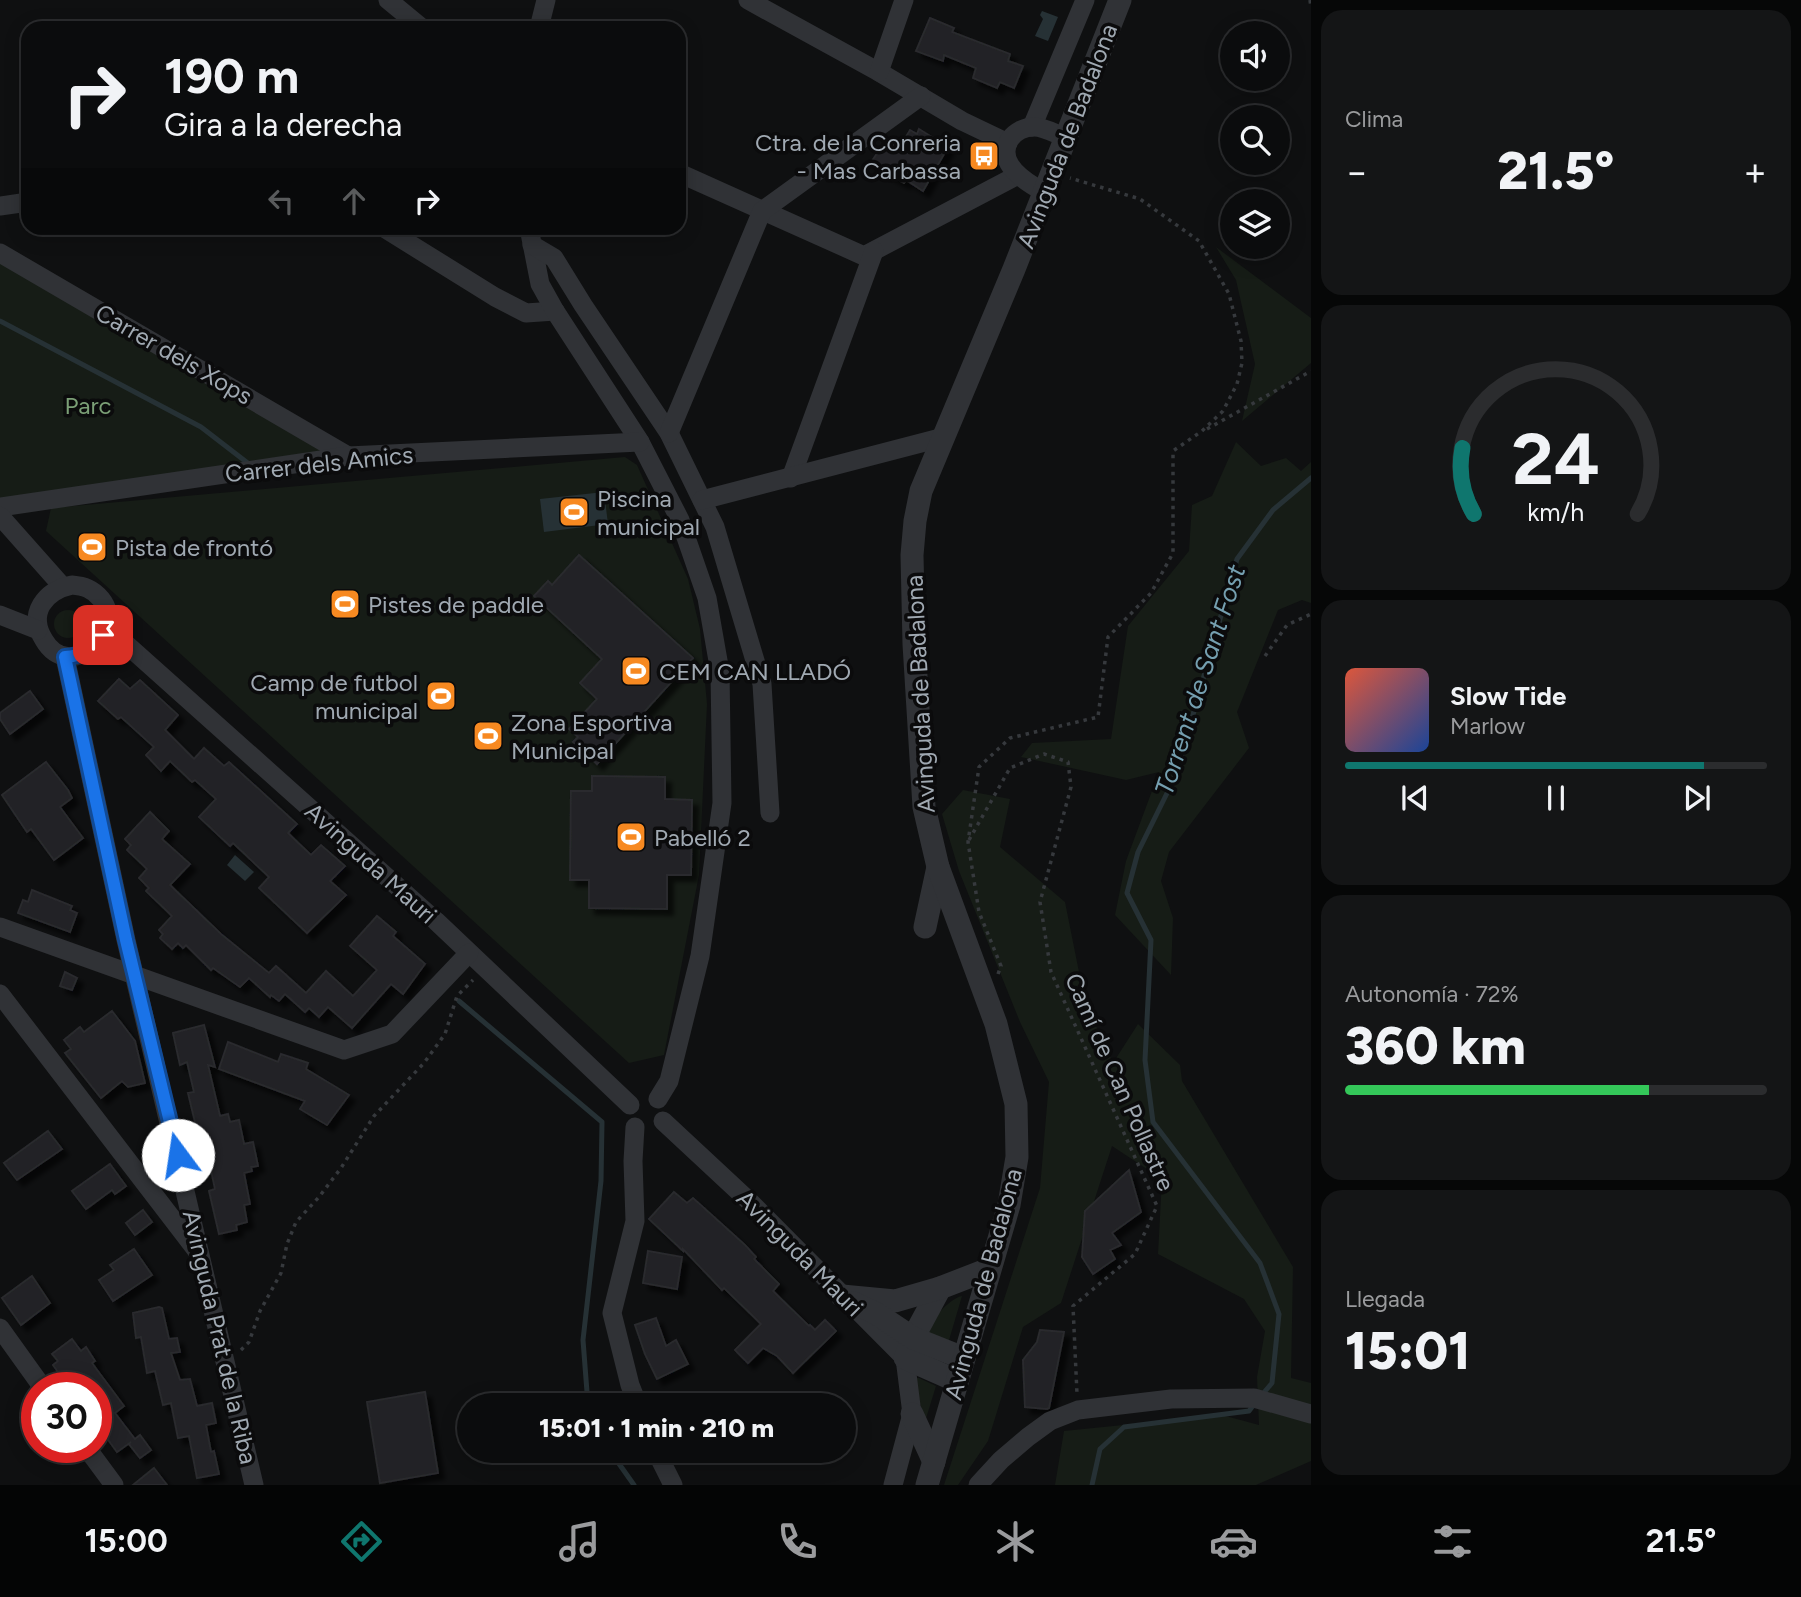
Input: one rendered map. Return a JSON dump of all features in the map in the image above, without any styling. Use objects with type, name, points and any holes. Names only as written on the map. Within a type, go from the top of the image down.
[{"type":"street","points":[[388,0],[414,21]]},
{"type":"street","points":[[541,21],[546,0]]},
{"type":"street","points":[[748,0],[962,121],[1008,143]]},
{"type":"street","points":[[879,72],[904,0]]},
{"type":"street","points":[[1032,127],[1085,0]]},
{"type":"street","name":"Avinguda de Badalona","points":[[927,1485],[1009,1205],[1017,1157],[1016,1104],[989,1003],[938,867],[924,807],[914,643],[912,555],[915,521],[921,491],[1120,0]]},
{"type":"street","points":[[669,433],[762,211],[921,96]]},
{"type":"street","points":[[1048,183],[1018,175],[1006,157],[1008,143],[1020,130],[1032,127],[1065,137]]},
{"type":"street","points":[[686,176],[864,257],[1018,175]]},
{"type":"street","points":[[0,206],[21,203]]},
{"type":"street","points":[[394,235],[526,313],[555,311]]},
{"type":"street","points":[[531,236],[554,258],[669,433],[715,527],[762,684],[770,813]]},
{"type":"street","points":[[531,236],[540,284],[640,442],[680,520],[707,598],[720,672],[722,803],[701,956],[670,1081],[658,1099]]},
{"type":"street","points":[[792,478],[874,251]]},
{"type":"street","name":"Carrer dels Xops","points":[[0,253],[348,456]]},
{"type":"street","points":[[702,500],[944,437]]},
{"type":"street","name":"Carrer dels Amics","points":[[0,507],[348,456],[640,442]]},
{"type":"street","points":[[0,516],[63,587]]},
{"type":"street","points":[[82,586],[97,595],[107,612],[107,627],[97,644],[88,651],[65,657],[49,648],[38,630],[39,611],[47,596],[63,587],[82,586]]},
{"type":"street","points":[[0,615],[38,630]]},
{"type":"street","name":"Avinguda Mauri","points":[[107,627],[436,921],[630,1105]]},
{"type":"street","name":"Avinguda Prat de la Riba","points":[[65,657],[134,975],[254,1485]]},
{"type":"street","points":[[925,927],[938,867]]},
{"type":"street","points":[[0,927],[344,1050],[392,1034],[468,953]]},
{"type":"street","points":[[0,994],[202,1257]]},
{"type":"street","points":[[642,1095],[658,1099],[664,1109],[663,1121],[650,1131],[639,1130],[628,1117],[630,1105],[642,1095]]},
{"type":"street","name":"Avinguda Mauri","points":[[663,1121],[750,1202],[842,1296]]},
{"type":"street","points":[[633,1393],[612,1313],[635,1221],[635,1127]]},
{"type":"street","points":[[842,1296],[895,1301],[940,1288],[989,1269]]},
{"type":"street","points":[[893,1485],[912,1414],[909,1348],[940,1288]]},
{"type":"street","points":[[842,1296],[877,1314],[909,1348],[957,1381]]},
{"type":"street","points":[[0,1328],[32,1372]]},
{"type":"street","points":[[909,1348],[963,1359]]},
{"type":"street","points":[[978,1485],[1001,1460],[1050,1420],[1078,1410],[1171,1399],[1262,1400],[1311,1414]]},
{"type":"street","points":[[912,1414],[934,1462]]},
{"type":"street","points":[[98,1463],[114,1485]]},
{"type":"street","points":[[662,1463],[673,1485]]},
{"type":"path","points":[[1310,0],[1311,7]]},
{"type":"path","points":[[1048,183],[1140,199],[1199,241],[1229,294],[1241,341],[1242,363],[1237,384],[1223,411],[1202,431]]},
{"type":"path","points":[[989,1003],[1001,966],[979,912],[968,842],[979,766],[1010,738],[1098,717],[1108,637],[1151,593],[1172,553],[1173,451],[1202,431],[1311,371]]},
{"type":"path","points":[[1265,656],[1287,625],[1311,614]]},
{"type":"path","name":"Camí de Can Pollastre","points":[[968,842],[1010,768],[1044,754],[1068,762],[1072,787],[1040,902],[1051,972],[1157,1206],[1135,1254],[1073,1306],[1078,1410]]},
{"type":"path","points":[[227,1364],[249,1342],[260,1311],[281,1273],[287,1244],[296,1222],[334,1177],[374,1116],[424,1063],[445,1034],[457,996],[485,967]]},
{"type":"green space","name":"Parc","points":[[0,253],[348,456],[0,507]]},
{"type":"green space","points":[[1223,259],[1232,259],[1311,318],[1311,363],[1242,421],[1255,364],[1236,280]]},
{"type":"green space","points":[[1236,442],[1261,466],[1286,458],[1301,471],[1311,462],[1311,603],[1302,600],[1278,610],[1237,712],[1249,748],[1169,852],[1161,881],[1173,918],[1171,975],[1115,915],[1126,861],[1159,772],[1126,780],[1021,757],[1032,743],[1111,739],[1128,626],[1189,551],[1192,505],[1212,496]]},
{"type":"green space","name":"Zona Esportiva Municipal","points":[[625,457],[637,465],[688,579],[700,629],[707,704],[699,875],[664,1055],[629,1063],[46,531],[51,508]]},
{"type":"green space","points":[[68,610],[78,614],[82,624],[78,634],[68,638],[58,634],[54,624],[58,614]]},
{"type":"green space","points":[[963,790],[1010,799],[1000,847],[1065,902],[1085,1002],[1113,1063],[1138,1024],[1180,1065],[1182,1081],[1293,1267],[1291,1378],[1311,1383],[1311,1461],[1256,1485],[1055,1485],[1064,1431],[1222,1415],[1259,1425],[1257,1377],[1265,1331],[1244,1299],[1158,1254],[1162,1179],[1112,1146],[1061,1303],[1023,1327],[988,1441],[958,1485],[944,1485],[1040,1188],[1049,1082],[1020,1022],[959,871],[942,814]]},
{"type":"green space","points":[[962,1296],[947,1347],[927,1342],[927,1330],[933,1320],[947,1305]]},
{"type":"green space","points":[[915,1378],[936,1386],[924,1425]]},
{"type":"shaded area","points":[[1042,11],[1058,17],[1048,41],[1035,36],[1043,19],[1040,15]]},
{"type":"shaded area","name":"Piscina municipal","points":[[604,492],[608,524],[544,532],[540,499]]},
{"type":"shaded area","points":[[235,855],[254,872],[245,881],[227,865]]},
{"type":"building","points":[[930,18],[954,28],[952,32],[1010,54],[1008,61],[1023,66],[1014,88],[1000,82],[997,88],[973,78],[976,68],[944,55],[943,61],[916,51]]},
{"type":"building","points":[[919,129],[948,147],[923,191],[870,164],[889,141],[900,147],[910,130],[917,134]]},
{"type":"building","name":"CEM CAN LLADÓ","points":[[579,555],[693,658],[597,764],[573,742],[578,737],[569,729],[597,699],[580,683],[602,659],[534,596],[548,581],[552,585]]},
{"type":"building","points":[[119,679],[130,689],[140,680],[178,715],[165,730],[194,759],[204,748],[224,766],[229,762],[297,824],[288,833],[311,855],[321,845],[345,866],[330,881],[346,895],[307,933],[259,888],[269,877],[233,843],[230,846],[199,817],[216,799],[195,780],[192,782],[170,761],[161,771],[146,755],[154,747],[121,717],[118,719],[98,701]]},
{"type":"building","points":[[30,691],[43,709],[10,734],[0,719],[0,713]]},
{"type":"building","points":[[46,762],[72,798],[60,807],[83,838],[54,860],[31,829],[27,832],[2,795]]},
{"type":"building","name":"Pabelló 2","points":[[592,776],[665,777],[665,799],[692,800],[691,875],[667,875],[667,909],[589,908],[589,880],[570,880],[571,791],[592,791]]},
{"type":"building","points":[[150,812],[169,831],[162,839],[190,864],[170,885],[221,934],[269,973],[276,966],[306,993],[326,971],[353,996],[377,970],[350,946],[377,916],[396,932],[393,936],[425,964],[403,994],[391,984],[352,1028],[328,1007],[319,1017],[309,1008],[305,1012],[285,994],[279,1001],[271,995],[270,997],[249,978],[240,987],[213,968],[211,970],[186,945],[183,948],[178,943],[172,949],[160,938],[163,934],[159,930],[172,916],[146,891],[149,888],[139,878],[147,869],[127,850],[131,845],[125,839]]},
{"type":"building","points":[[32,890],[72,906],[70,910],[77,913],[70,932],[18,913],[23,900],[28,902]]},
{"type":"building","points":[[65,972],[77,978],[72,990],[60,986]]},
{"type":"building","points":[[112,1011],[135,1041],[145,1083],[128,1087],[122,1081],[101,1098],[65,1053],[71,1049],[64,1040],[80,1027],[84,1032]]},
{"type":"building","points":[[204,1025],[215,1067],[208,1065],[220,1116],[228,1114],[230,1122],[239,1120],[244,1144],[253,1142],[258,1166],[251,1167],[252,1171],[244,1173],[250,1204],[244,1205],[247,1222],[236,1225],[237,1230],[219,1234],[209,1191],[215,1189],[205,1142],[200,1143],[188,1093],[194,1092],[187,1062],[180,1065],[173,1033]]},
{"type":"building","points":[[228,1042],[278,1062],[281,1054],[308,1063],[306,1069],[349,1095],[327,1125],[300,1109],[305,1101],[219,1069]]},
{"type":"building","points":[[48,1131],[62,1149],[17,1180],[4,1163]]},
{"type":"building","points":[[110,1164],[126,1186],[115,1194],[112,1190],[86,1209],[72,1191]]},
{"type":"building","points":[[1129,1170],[1141,1212],[1112,1233],[1121,1245],[1110,1250],[1115,1259],[1093,1274],[1082,1257],[1085,1211]]},
{"type":"building","points":[[674,1192],[687,1203],[693,1198],[745,1245],[756,1257],[754,1259],[779,1284],[773,1291],[809,1326],[815,1330],[825,1320],[836,1331],[793,1373],[777,1356],[763,1348],[748,1363],[735,1350],[761,1324],[649,1219]]},
{"type":"building","points":[[143,1210],[152,1222],[135,1235],[126,1223]]},
{"type":"building","points":[[134,1249],[152,1275],[113,1301],[99,1280],[114,1270],[110,1265]]},
{"type":"building","points":[[648,1251],[682,1257],[677,1289],[643,1283]]},
{"type":"building","points":[[32,1276],[50,1303],[21,1325],[2,1298]]},
{"type":"building","points":[[162,1308],[169,1339],[177,1338],[180,1352],[171,1353],[180,1380],[190,1379],[197,1406],[212,1403],[216,1423],[206,1425],[219,1474],[197,1478],[189,1436],[178,1438],[171,1403],[163,1405],[155,1371],[147,1373],[141,1337],[136,1338],[133,1313]]},
{"type":"building","points":[[656,1318],[666,1346],[676,1340],[688,1364],[657,1379],[635,1325]]},
{"type":"building","points":[[1040,1330],[1064,1332],[1047,1409],[1025,1407],[1023,1360],[1037,1342]]},
{"type":"building","points":[[72,1339],[81,1351],[86,1347],[99,1372],[58,1372],[53,1365],[58,1361],[52,1354]]},
{"type":"building","points":[[112,1390],[124,1406],[115,1413],[135,1439],[140,1435],[151,1450],[140,1458],[129,1444],[131,1442],[117,1452],[112,1445]]},
{"type":"building","points":[[425,1392],[438,1473],[380,1483],[367,1402]]},
{"type":"building","points":[[154,1468],[167,1485],[133,1485]]},
{"type":"waterway","points":[[0,321],[201,427],[249,464]]},
{"type":"waterway","name":"Torrent de Sant Fost","points":[[1261,1396],[1272,1383],[1279,1314],[1260,1263],[1153,1122],[1145,1060],[1151,940],[1127,893],[1138,852],[1176,775],[1237,559],[1273,510],[1311,478]]},
{"type":"waterway","points":[[459,1001],[602,1122],[601,1181],[583,1340],[587,1393]]},
{"type":"waterway","name":"Torrent de Sant Fost","points":[[1092,1485],[1100,1449],[1124,1427],[1249,1411],[1255,1403]]},
{"type":"waterway","points":[[618,1463],[634,1485]]},
{"type":"place","name":"Ctra. de la Conreria - Mas Carbassa","points":[[984,156]]},
{"type":"place","name":"Piscina municipal","points":[[574,512]]},
{"type":"place","name":"Pista de frontó","points":[[92,547]]},
{"type":"place","name":"Pistes de paddle","points":[[345,604]]},
{"type":"place","name":"CEM CAN LLADÓ","points":[[636,671]]},
{"type":"place","name":"Camp de futbol municipal","points":[[441,696]]},
{"type":"place","name":"Zona Esportiva Municipal","points":[[488,736]]},
{"type":"place","name":"Pabelló 2","points":[[631,837]]},
{"type":"route","points":[[103,635],[88,651],[65,657],[126,940],[178,1155]]}]
